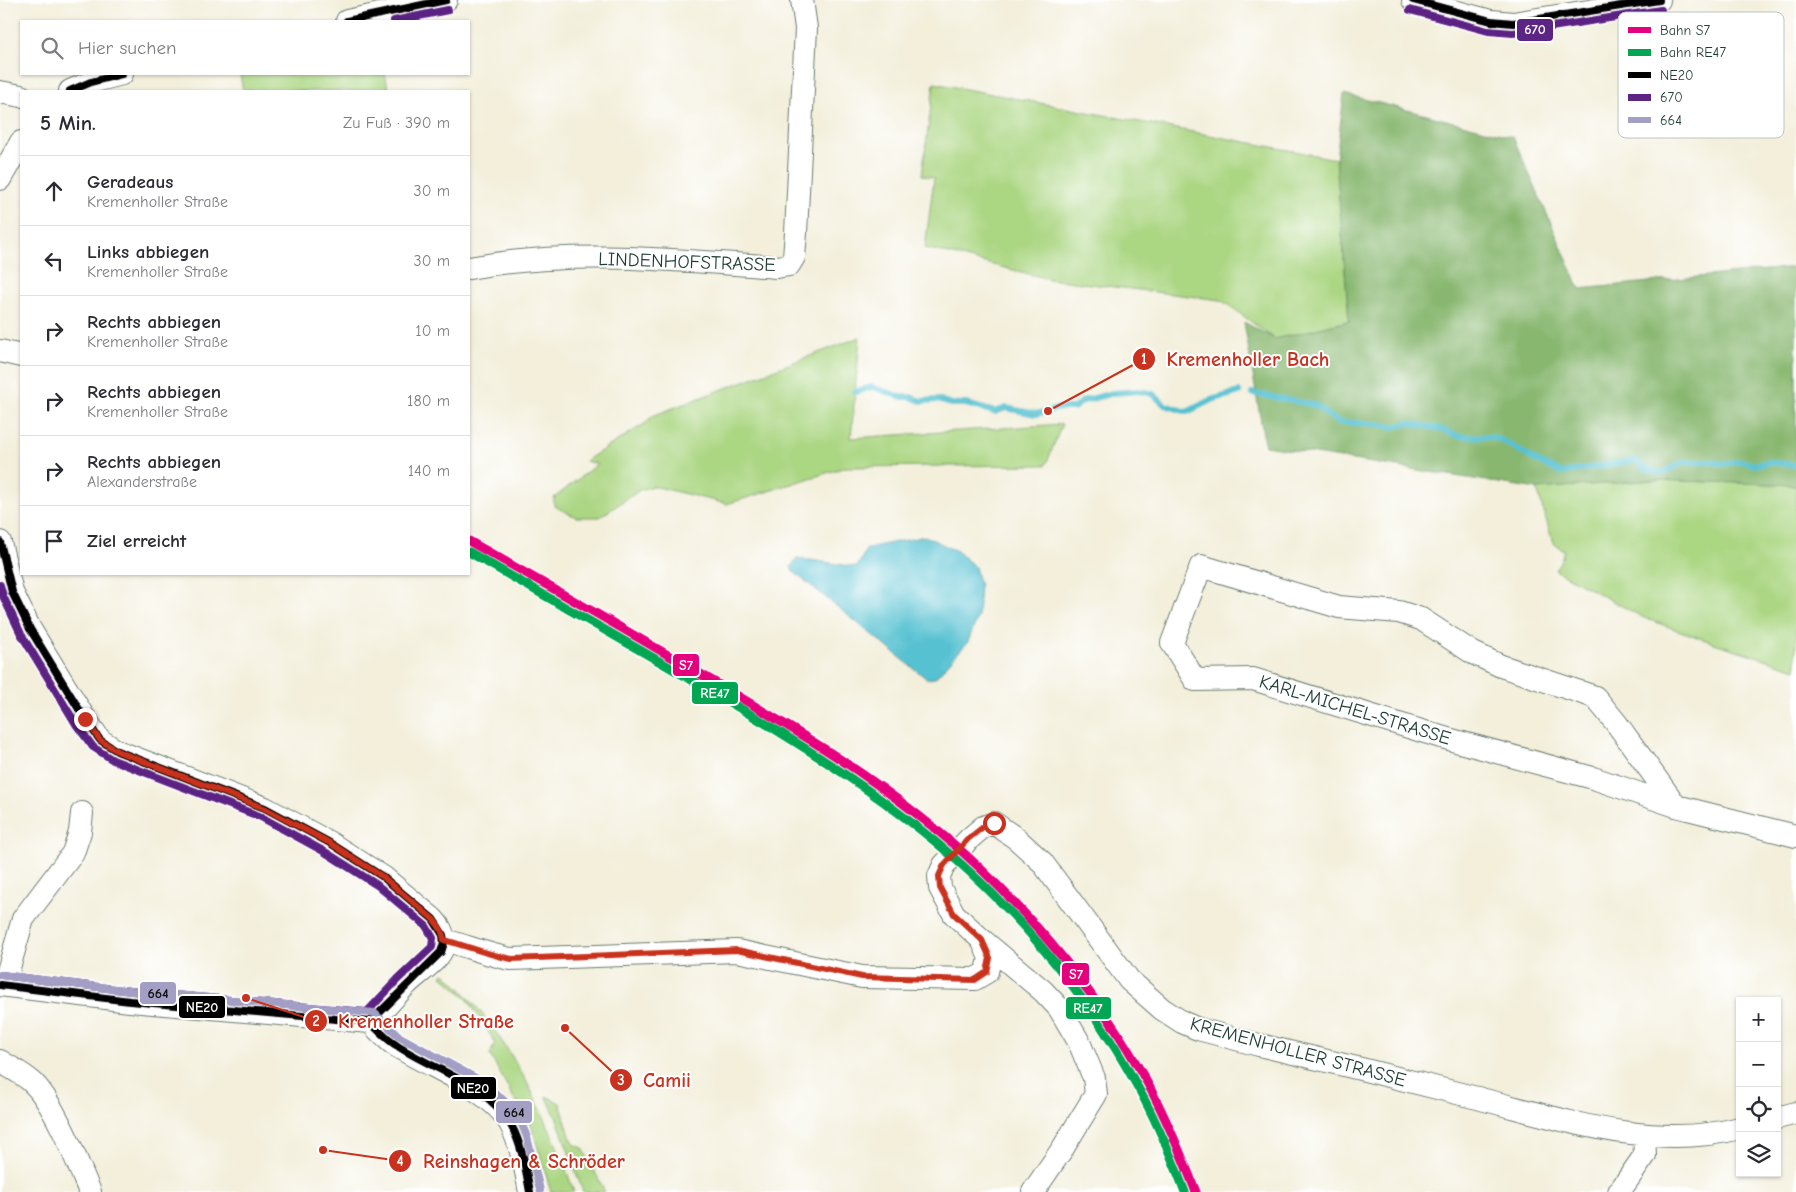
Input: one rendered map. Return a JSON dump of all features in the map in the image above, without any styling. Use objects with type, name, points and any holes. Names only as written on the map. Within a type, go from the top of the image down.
[{"type":"street","points":[[349,20],[369,8],[446,0]]},
{"type":"street","name":"LINDENHOFSTRASSE","points":[[470,268],[536,260],[582,258],[635,258],[777,267],[789,265],[794,257],[796,233],[806,28],[802,0]]},
{"type":"street","points":[[1413,0],[1438,3],[1491,21],[1512,23],[1659,0]]},
{"type":"street","points":[[72,90],[91,82],[118,75]]},
{"type":"street","points":[[0,92],[20,96]]},
{"type":"street","points":[[0,179],[20,144]]},
{"type":"street","points":[[0,351],[20,356]]},
{"type":"street","points":[[0,542],[12,592],[30,629],[58,677],[100,740],[117,751],[264,808],[330,843],[383,877],[440,927],[444,940],[443,947],[437,957],[406,984],[382,1012],[370,1022]]},
{"type":"street","name":"KARL-MICHEL-STRASSE","points":[[1676,806],[1617,724],[1595,697],[1501,666],[1472,653],[1421,619],[1399,612],[1339,607],[1201,566],[1172,643],[1195,680],[1253,679],[1441,737],[1594,778],[1676,806],[1796,836]]},
{"type":"street","points":[[82,813],[80,832],[73,853],[23,919],[2,985],[130,1001],[370,1022],[394,1044],[478,1091],[501,1111],[511,1125],[530,1192]]},
{"type":"street","name":"KREMENHOLLER STRASSE","points":[[982,940],[954,914],[940,888],[939,876],[944,865],[968,839],[983,827],[994,823],[1017,839],[1042,862],[1129,980],[1162,1009],[1182,1022],[1242,1041],[1569,1121],[1644,1136],[1698,1136],[1736,1129]]},
{"type":"street","points":[[444,940],[490,955],[512,959],[737,950],[862,977],[975,980],[987,972],[990,958],[982,940]]},
{"type":"street","points":[[982,940],[1043,991],[1059,1008],[1079,1042],[1094,1078],[1096,1094],[1033,1192]]},
{"type":"street","points":[[0,1061],[33,1083],[44,1095],[60,1125],[90,1192]]},
{"type":"street","points":[[1781,1117],[1796,1113]]},
{"type":"street","points":[[1619,1192],[1645,1155],[1644,1136]]},
{"type":"green space","points":[[240,75],[385,75],[389,90],[243,90]]},
{"type":"green space","points":[[934,83],[1336,159],[1349,321],[1275,339],[1221,300],[1049,279],[925,248],[934,178],[922,175]]},
{"type":"green space","points":[[1344,94],[1513,137],[1580,289],[1796,267],[1796,485],[1654,480],[1537,489],[1265,446],[1244,322],[1275,339],[1349,321],[1336,159]]},
{"type":"green space","points":[[860,337],[851,438],[1062,424],[1046,465],[846,467],[727,504],[653,486],[640,490],[600,517],[576,517],[554,506],[554,498],[597,464],[585,461],[646,423],[652,416]]},
{"type":"green space","points":[[1654,480],[1796,485],[1796,669],[1644,618],[1555,570],[1564,550],[1553,543],[1537,489]]},
{"type":"green space","points":[[445,973],[488,1021],[523,1075],[551,1132],[574,1192],[551,1192],[532,1128],[490,1055],[495,1042],[466,997],[441,975]]},
{"type":"green space","points":[[546,1096],[560,1103],[574,1144],[583,1148],[605,1192],[583,1192],[557,1119]]},
{"type":"water","points":[[925,536],[957,551],[975,567],[980,586],[978,616],[968,642],[935,678],[927,679],[794,572],[791,567],[797,558],[857,567],[867,548]]},
{"type":"waterway","points":[[855,392],[872,387],[901,397],[911,397],[921,401],[938,400],[952,404],[966,404],[995,412],[1006,408],[1036,414],[1060,408],[1074,408],[1083,401],[1113,393],[1139,391],[1153,394],[1165,405],[1187,412],[1211,400],[1239,392]]},
{"type":"waterway","points":[[1252,393],[1315,405],[1338,422],[1379,424],[1393,427],[1409,423],[1440,429],[1458,436],[1493,437],[1561,473],[1636,460],[1644,468],[1662,473],[1684,462],[1713,462],[1722,464],[1742,461],[1754,465],[1769,462],[1796,465]]},
{"type":"rail line","name":"S7","points":[[470,542],[764,711],[876,784],[947,838],[1005,892],[1051,944],[1094,998],[1132,1056],[1156,1099],[1196,1192]]},
{"type":"rail line","name":"RE47","points":[[470,553],[731,703],[819,757],[876,796],[940,845],[1007,908],[1038,942],[1094,1015],[1141,1093],[1185,1192]]},
{"type":"transit line","name":"NE20","points":[[352,20],[446,0]]},
{"type":"transit line","name":"NE20","points":[[1413,0],[1491,21],[1513,23],[1659,0]]},
{"type":"transit line","name":"670","points":[[399,20],[448,10]]},
{"type":"transit line","name":"670","points":[[1410,10],[1488,31],[1513,33],[1618,17]]},
{"type":"transit line","name":"670","points":[[1648,12],[1661,10]]},
{"type":"transit line","name":"NE20","points":[[72,90],[91,82],[118,75]]},
{"type":"transit line","name":"NE20","points":[[0,542],[12,592],[30,629],[100,740],[117,751],[265,808],[330,843],[383,877],[433,919],[443,935],[444,943],[441,952],[370,1022],[130,1001],[0,985]]},
{"type":"transit line","name":"670","points":[[0,585],[3,596],[21,634],[76,724],[93,747],[113,760],[261,817],[325,852],[377,885],[426,926],[433,938],[432,947],[367,1012],[131,991],[1,975]]},
{"type":"transit line","name":"664","points":[[1,975],[131,991],[374,1013],[400,1037],[481,1081],[509,1105],[520,1120],[527,1137],[540,1190]]},
{"type":"transit line","name":"NE20","points":[[370,1022],[392,1043],[474,1088],[501,1111],[511,1125],[518,1141],[530,1192]]},
{"type":"place","name":"Kremenholler Bach","points":[[1048,411]]},
{"type":"place","name":"Kremenholler Straße","points":[[246,998]]},
{"type":"place","name":"Camii","points":[[565,1028]]},
{"type":"place","name":"Reinshagen & Schröder","points":[[323,1150]]},
{"type":"route","points":[[85,719],[100,740],[117,751],[264,808],[330,843],[383,877],[433,919],[440,927],[444,940],[490,955],[512,959],[737,950],[862,977],[975,980],[987,972],[990,958],[982,940],[954,914],[940,888],[939,876],[944,865],[968,839],[983,827],[994,823]]}]
